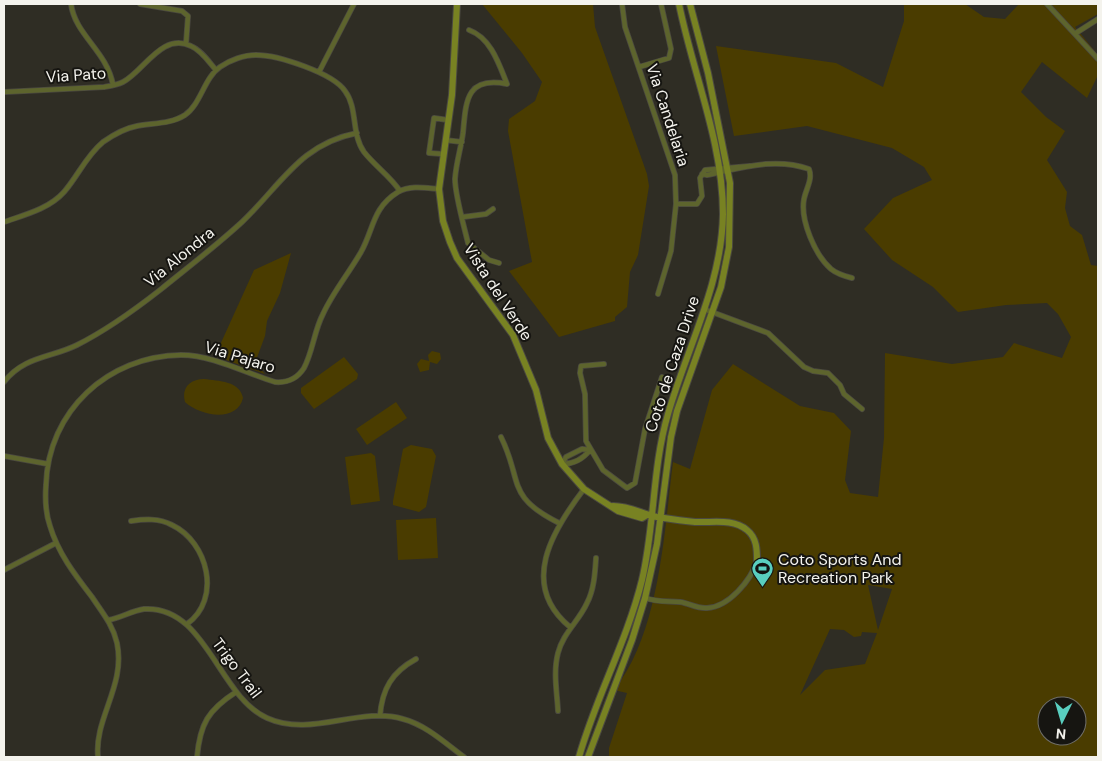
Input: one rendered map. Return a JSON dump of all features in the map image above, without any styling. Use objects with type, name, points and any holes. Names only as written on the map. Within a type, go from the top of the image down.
[{"type":"main road","name":"Vista del Verde","points":[[457,4],[452,96],[439,189],[443,221],[457,258],[513,335],[536,390],[548,438],[562,464],[584,489],[613,506],[643,511],[649,516],[739,525],[753,536],[757,547],[757,562]]},
{"type":"main road","name":"Coto de Caza Drive","points":[[579,757],[636,601],[647,552],[649,516],[663,431],[715,274],[721,240],[722,202],[719,170],[694,56],[679,4]]},
{"type":"main road","name":"Coto de Caza Drive","points":[[588,757],[632,640],[645,598],[657,544],[666,468],[678,411],[713,312],[726,265],[731,232],[731,198],[727,169],[708,73],[690,4]]},
{"type":"street","points":[[71,4],[78,26],[105,61],[113,85]]},
{"type":"street","points":[[140,4],[182,11],[188,16],[186,44],[199,51],[216,70]]},
{"type":"street","points":[[319,72],[354,4]]},
{"type":"street","name":"Via Candelaria","points":[[622,4],[625,27],[675,174],[676,204],[671,251],[658,294]]},
{"type":"street","points":[[639,67],[669,58],[671,50],[661,4]]},
{"type":"street","points":[[1047,4],[1076,33],[1098,59]]},
{"type":"street","points":[[1076,33],[1098,19]]},
{"type":"street","points":[[469,30],[480,34],[485,39],[499,64],[507,84],[484,83],[475,88],[465,102],[462,142],[455,178],[468,243],[489,260],[499,263]]},
{"type":"street","name":"Via Pato","points":[[4,92],[113,85],[124,82],[160,49],[170,45],[186,44]]},
{"type":"street","points":[[4,222],[54,202],[64,193],[95,150],[105,141],[137,126],[172,121],[183,116],[190,111],[216,70],[237,58],[254,55],[279,59],[319,72],[338,83],[345,90],[350,101],[356,133],[363,151],[400,191],[417,187],[439,189]]},
{"type":"street","points":[[443,154],[430,153],[434,118],[448,120]]},
{"type":"street","name":"Via Alondra","points":[[4,382],[23,365],[37,358],[76,346],[90,338],[158,292],[242,222],[306,154],[334,138],[356,133]]},
{"type":"street","points":[[445,140],[462,142]]},
{"type":"street","points":[[676,204],[697,204],[702,196],[700,178],[705,170],[778,163],[809,169],[811,176],[803,211],[805,224],[830,268],[852,278]]},
{"type":"street","name":"Via Pajaro","points":[[98,757],[100,734],[119,670],[117,644],[108,620],[71,569],[56,543],[45,507],[48,464],[60,426],[69,411],[98,383],[128,365],[145,360],[182,355],[218,362],[275,382],[285,383],[292,380],[303,369],[322,314],[362,251],[371,223],[378,211],[400,191]]},
{"type":"street","points":[[462,217],[486,214],[493,209]]},
{"type":"street","points":[[704,309],[768,333],[804,367],[813,371],[828,373],[840,385],[844,394],[862,409]]},
{"type":"street","points":[[604,364],[581,366],[580,373],[585,394],[584,430],[590,450],[607,474],[622,485],[630,488],[634,486],[645,429],[662,377]]},
{"type":"street","points":[[501,437],[507,450],[517,487],[525,501],[534,509],[559,523]]},
{"type":"street","points":[[582,449],[590,450],[570,464],[562,464],[566,457],[582,449]]},
{"type":"street","points":[[4,456],[48,464]]},
{"type":"street","points":[[570,627],[550,605],[544,586],[546,559],[559,523],[584,489]]},
{"type":"street","points":[[131,521],[152,519],[173,525],[185,533],[200,552],[206,573],[207,587],[197,615],[187,624]]},
{"type":"street","points":[[4,570],[56,543]]},
{"type":"street","points":[[558,711],[556,666],[558,652],[570,627],[584,609],[592,593],[596,558]]},
{"type":"street","points":[[645,598],[709,608],[721,603],[740,589],[753,573],[757,562]]},
{"type":"street","name":"Trigo Trail","points":[[108,620],[136,611],[152,610],[178,618],[187,624],[236,692],[257,713],[277,722],[290,725],[380,716],[397,717],[412,722],[464,757]]},
{"type":"street","points":[[380,716],[381,701],[390,680],[397,670],[416,659]]},
{"type":"street","points":[[197,757],[199,737],[203,725],[215,707],[236,692]]},
{"type":"shaded area","points":[[482,4],[593,4],[595,27],[647,174],[649,186],[638,255],[630,272],[627,307],[615,317],[615,321],[559,337],[509,271],[532,262],[508,131],[509,119],[535,101],[542,82],[522,53]]},
{"type":"shaded area","points":[[904,4],[965,4],[984,17],[1005,19],[1019,4],[1098,4],[1098,14],[1075,27],[1098,55],[1098,75],[1087,98],[1042,62],[1021,92],[1046,117],[1065,131],[1047,160],[1067,192],[1065,208],[1070,226],[1082,235],[1091,265],[1098,266],[1098,757],[609,757],[609,748],[627,693],[614,690],[629,666],[651,611],[663,550],[673,462],[690,469],[712,390],[733,364],[800,406],[834,413],[851,431],[845,480],[850,493],[878,497],[884,438],[885,353],[952,364],[1003,357],[1014,343],[1062,358],[1071,337],[1058,314],[1047,303],[1006,305],[958,312],[933,287],[892,260],[864,229],[893,198],[932,180],[924,167],[892,148],[807,126],[734,136],[716,46],[836,63],[883,87],[904,21]],"holes":[[[868,585],[892,589],[878,630]],[[830,629],[844,630],[854,637],[861,636],[862,632],[877,633],[865,664],[825,670],[800,695]]]},
{"type":"shaded area","points":[[291,253],[280,293],[267,321],[265,336],[255,363],[265,374],[215,356],[254,270]]},
{"type":"shaded area","points":[[432,351],[440,353],[441,359],[437,364],[430,362],[429,370],[420,372],[417,364],[421,359],[429,361],[428,355]]},
{"type":"shaded area","points":[[344,357],[358,374],[357,379],[314,409],[301,393],[301,388]]},
{"type":"shaded area","points":[[199,379],[222,381],[238,388],[243,398],[239,406],[234,411],[217,415],[200,411],[185,402],[184,392],[188,385]]},
{"type":"shaded area","points":[[396,402],[407,418],[367,445],[356,429]]},
{"type":"shaded area","points":[[411,445],[432,449],[436,456],[426,507],[419,512],[393,505],[403,449]]},
{"type":"shaded area","points":[[371,453],[375,456],[380,501],[351,505],[345,457]]},
{"type":"shaded area","points":[[436,518],[438,558],[398,560],[396,520]]},
{"type":"place","name":"Coto Sports And Recreation Park","points":[[762,587]]}]
